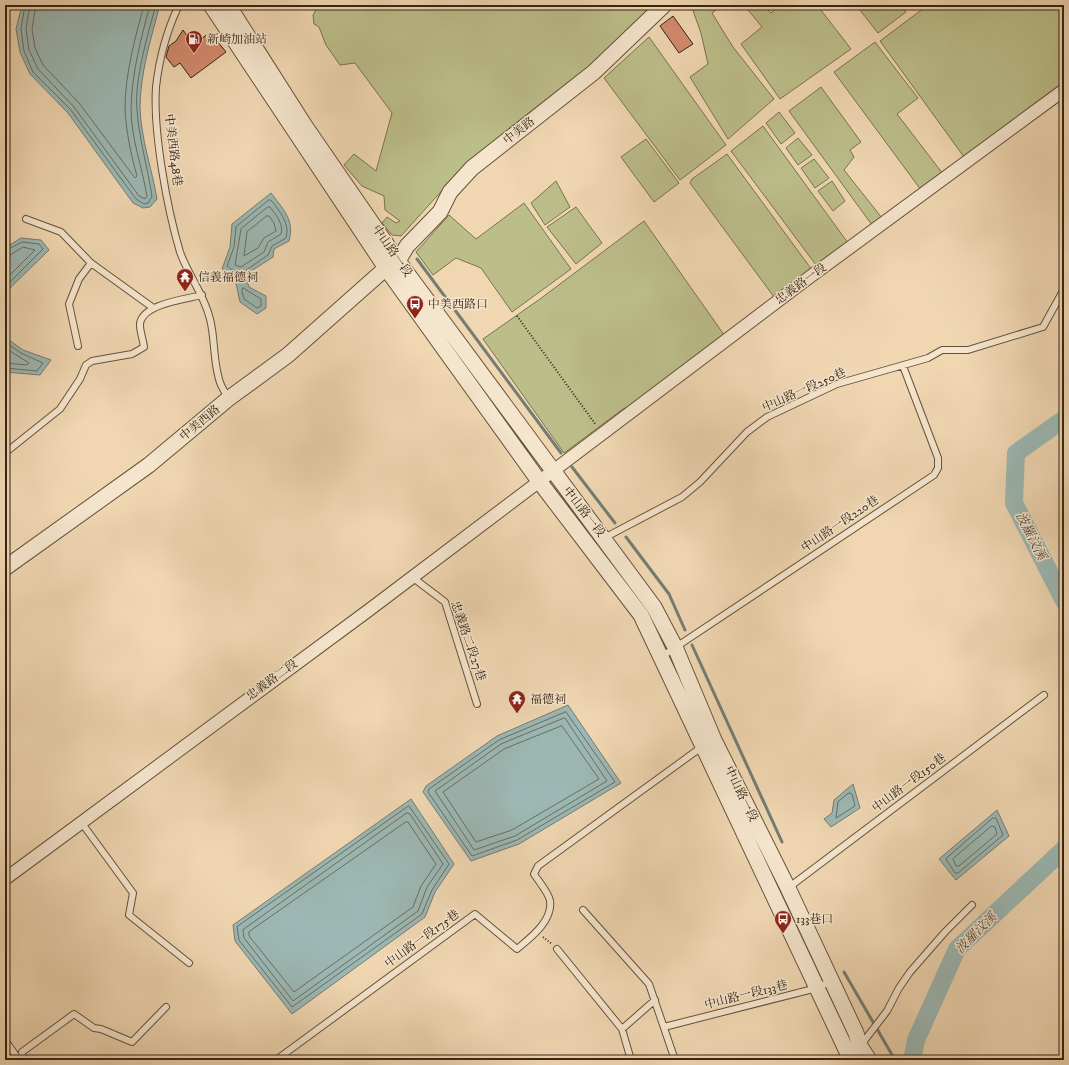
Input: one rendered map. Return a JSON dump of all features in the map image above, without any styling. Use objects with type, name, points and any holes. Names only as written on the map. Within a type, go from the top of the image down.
[{"type":"street","name":"中山路一段","points":[[211,5],[235,29],[300,129],[539,481],[641,615],[661,657],[788,888],[856,1033],[850,1055]]},
{"type":"street","name":"中山路一段","points":[[228,5],[235,29]]},
{"type":"street","name":"中美路","points":[[392,264],[440,212],[450,192],[472,168],[594,72],[664,5]]},
{"type":"street","name":"忠義路一段","points":[[539,481],[600,434],[1064,90]]},
{"type":"street","name":"中山路一段","points":[[392,264],[604,538],[654,607],[675,647],[709,743],[817,988],[850,1055],[869,1060]]},
{"type":"street","name":"中美西路","points":[[5,568],[149,465],[228,399],[288,355],[392,264]]},
{"type":"street","name":"忠義路二段","points":[[5,879],[539,481]]},
{"type":"lane","name":"中美西路48巷","points":[[179,5],[165,43],[156,86],[158,128],[166,189],[181,253],[202,295],[210,319],[219,380],[228,399]]},
{"type":"lane","points":[[26,219],[61,232],[91,263],[152,307]]},
{"type":"lane","points":[[78,346],[69,304],[79,279],[91,263]]},
{"type":"lane","name":"中山路一段250巷","points":[[590,547],[604,538],[682,497],[700,482],[747,432],[767,417],[813,397],[837,384],[928,358],[942,350],[968,350],[1043,326],[1064,289]]},
{"type":"lane","points":[[5,453],[60,409],[77,383],[86,365],[92,361],[132,354],[144,346],[140,323],[144,315],[152,307],[202,295]]},
{"type":"lane","name":"中山路一段220巷","points":[[661,657],[934,475],[938,468],[938,458],[903,366]]},
{"type":"lane","name":"忠義路二段27巷","points":[[412,577],[445,602],[477,704]]},
{"type":"lane","name":"中山路一段150巷","points":[[788,888],[1044,695]]},
{"type":"lane","name":"中山路一段175巷","points":[[276,1060],[475,914],[516,949],[537,932],[550,910],[550,900],[534,874],[538,866],[709,743]]},
{"type":"lane","points":[[81,822],[134,893],[129,915],[189,963]]},
{"type":"lane","points":[[850,1055],[887,1011],[899,988],[910,972],[945,932],[972,905]]},
{"type":"lane","points":[[583,910],[650,984],[675,1060]]},
{"type":"lane","points":[[557,949],[622,1029],[630,1060]]},
{"type":"lane","name":"中山路一段133巷","points":[[664,1028],[817,988],[831,981]]},
{"type":"lane","points":[[622,1029],[655,1000]]},
{"type":"lane","points":[[23,1060],[22,1052],[74,1014],[94,1028],[101,1029],[132,1042],[166,1007]]},
{"type":"lane","points":[[5,1040],[19,1060]]},
{"type":"path","points":[[516,316],[600,430],[600,434]]},
{"type":"path","points":[[537,932],[557,949]]},
{"type":"green space","points":[[319,5],[656,5],[578,79],[465,165],[401,236],[392,235],[382,223],[387,217],[396,223],[400,221],[385,210],[384,196],[362,186],[344,165],[354,154],[376,171],[392,113],[355,63],[340,65],[326,45],[319,27],[314,24],[313,15]]},
{"type":"green space","points":[[691,5],[723,5],[712,13],[733,47],[774,99],[728,139],[690,77],[708,64],[701,33]]},
{"type":"green space","points":[[744,5],[763,5],[771,13],[781,5],[817,5],[851,49],[780,99],[741,44],[762,27]]},
{"type":"green space","points":[[856,5],[901,5],[906,12],[878,33]]},
{"type":"green space","points":[[928,5],[1064,5],[1064,82],[964,157],[880,41]]},
{"type":"green space","points":[[649,37],[726,145],[680,180],[604,78]]},
{"type":"green space","points":[[875,42],[918,98],[897,114],[943,174],[921,190],[834,72]]},
{"type":"green space","points":[[821,87],[861,142],[850,150],[854,157],[844,170],[882,218],[872,225],[789,111]]},
{"type":"green space","points":[[779,112],[795,133],[781,144],[766,123]]},
{"type":"green space","points":[[763,126],[848,243],[816,265],[731,151]]},
{"type":"green space","points":[[798,138],[812,155],[798,165],[786,148]]},
{"type":"green space","points":[[646,139],[679,183],[654,202],[621,157]]},
{"type":"green space","points":[[727,154],[812,270],[774,297],[690,183],[692,179]]},
{"type":"green space","points":[[814,159],[829,178],[815,188],[801,168]]},
{"type":"green space","points":[[556,181],[570,207],[545,225],[531,203]]},
{"type":"green space","points":[[832,181],[845,201],[833,211],[818,191]]},
{"type":"green space","points":[[524,203],[571,269],[512,312],[481,268],[456,258],[433,275],[416,252],[449,215],[476,239]]},
{"type":"green space","points":[[576,207],[602,243],[576,264],[547,227]]},
{"type":"green space","points":[[644,221],[727,339],[649,398],[623,409],[564,453],[483,339],[540,299]]},
{"type":"water","points":[[22,5],[160,5],[147,56],[140,95],[142,131],[157,199],[150,207],[143,208],[133,203],[68,113],[30,74],[20,52],[16,29]]},
{"type":"water","points":[[271,193],[287,215],[290,234],[289,241],[274,249],[273,257],[245,275],[249,287],[266,296],[266,308],[257,314],[240,302],[234,274],[222,269],[230,247],[232,224]]},
{"type":"water","points":[[21,238],[41,240],[49,250],[5,293],[5,248]]},
{"type":"water","points":[[5,337],[23,350],[51,360],[40,375],[5,372]]},
{"type":"water","points":[[568,705],[621,783],[519,844],[471,861],[423,792],[426,786],[497,736]]},
{"type":"water","points":[[853,784],[860,808],[831,827],[824,819],[832,813],[834,800]]},
{"type":"water","points":[[411,799],[454,864],[435,892],[425,917],[292,1014],[235,941],[233,925]]},
{"type":"water","points":[[997,810],[1009,836],[956,880],[939,859]]},
{"type":"building","points":[[673,16],[693,44],[679,53],[660,26]]},
{"type":"building","name":"新崎加油站","points":[[183,30],[194,45],[210,32],[226,52],[191,78],[180,63],[174,67],[166,57],[169,46],[176,41]]},
{"type":"waterway","points":[[5,8],[21,7]]},
{"type":"waterway","points":[[417,259],[561,453]]},
{"type":"waterway","name":"波羅汶溪","points":[[1064,419],[1016,453],[1014,503],[1064,601]]},
{"type":"waterway","points":[[572,467],[615,523]]},
{"type":"waterway","points":[[626,537],[669,594],[685,630]]},
{"type":"waterway","points":[[692,645],[782,842]]},
{"type":"waterway","name":"波羅汶溪","points":[[912,1060],[916,1040],[957,949],[1064,849]]},
{"type":"waterway","points":[[844,972],[895,1060]]},
{"type":"place","name":"新崎加油站","points":[[194,54]]},
{"type":"place","name":"信義福德祠","points":[[185,292]]},
{"type":"place","name":"中美西路口","points":[[415,319]]},
{"type":"place","name":"福德祠","points":[[517,714]]},
{"type":"place","name":"133巷口","points":[[783,934]]}]
